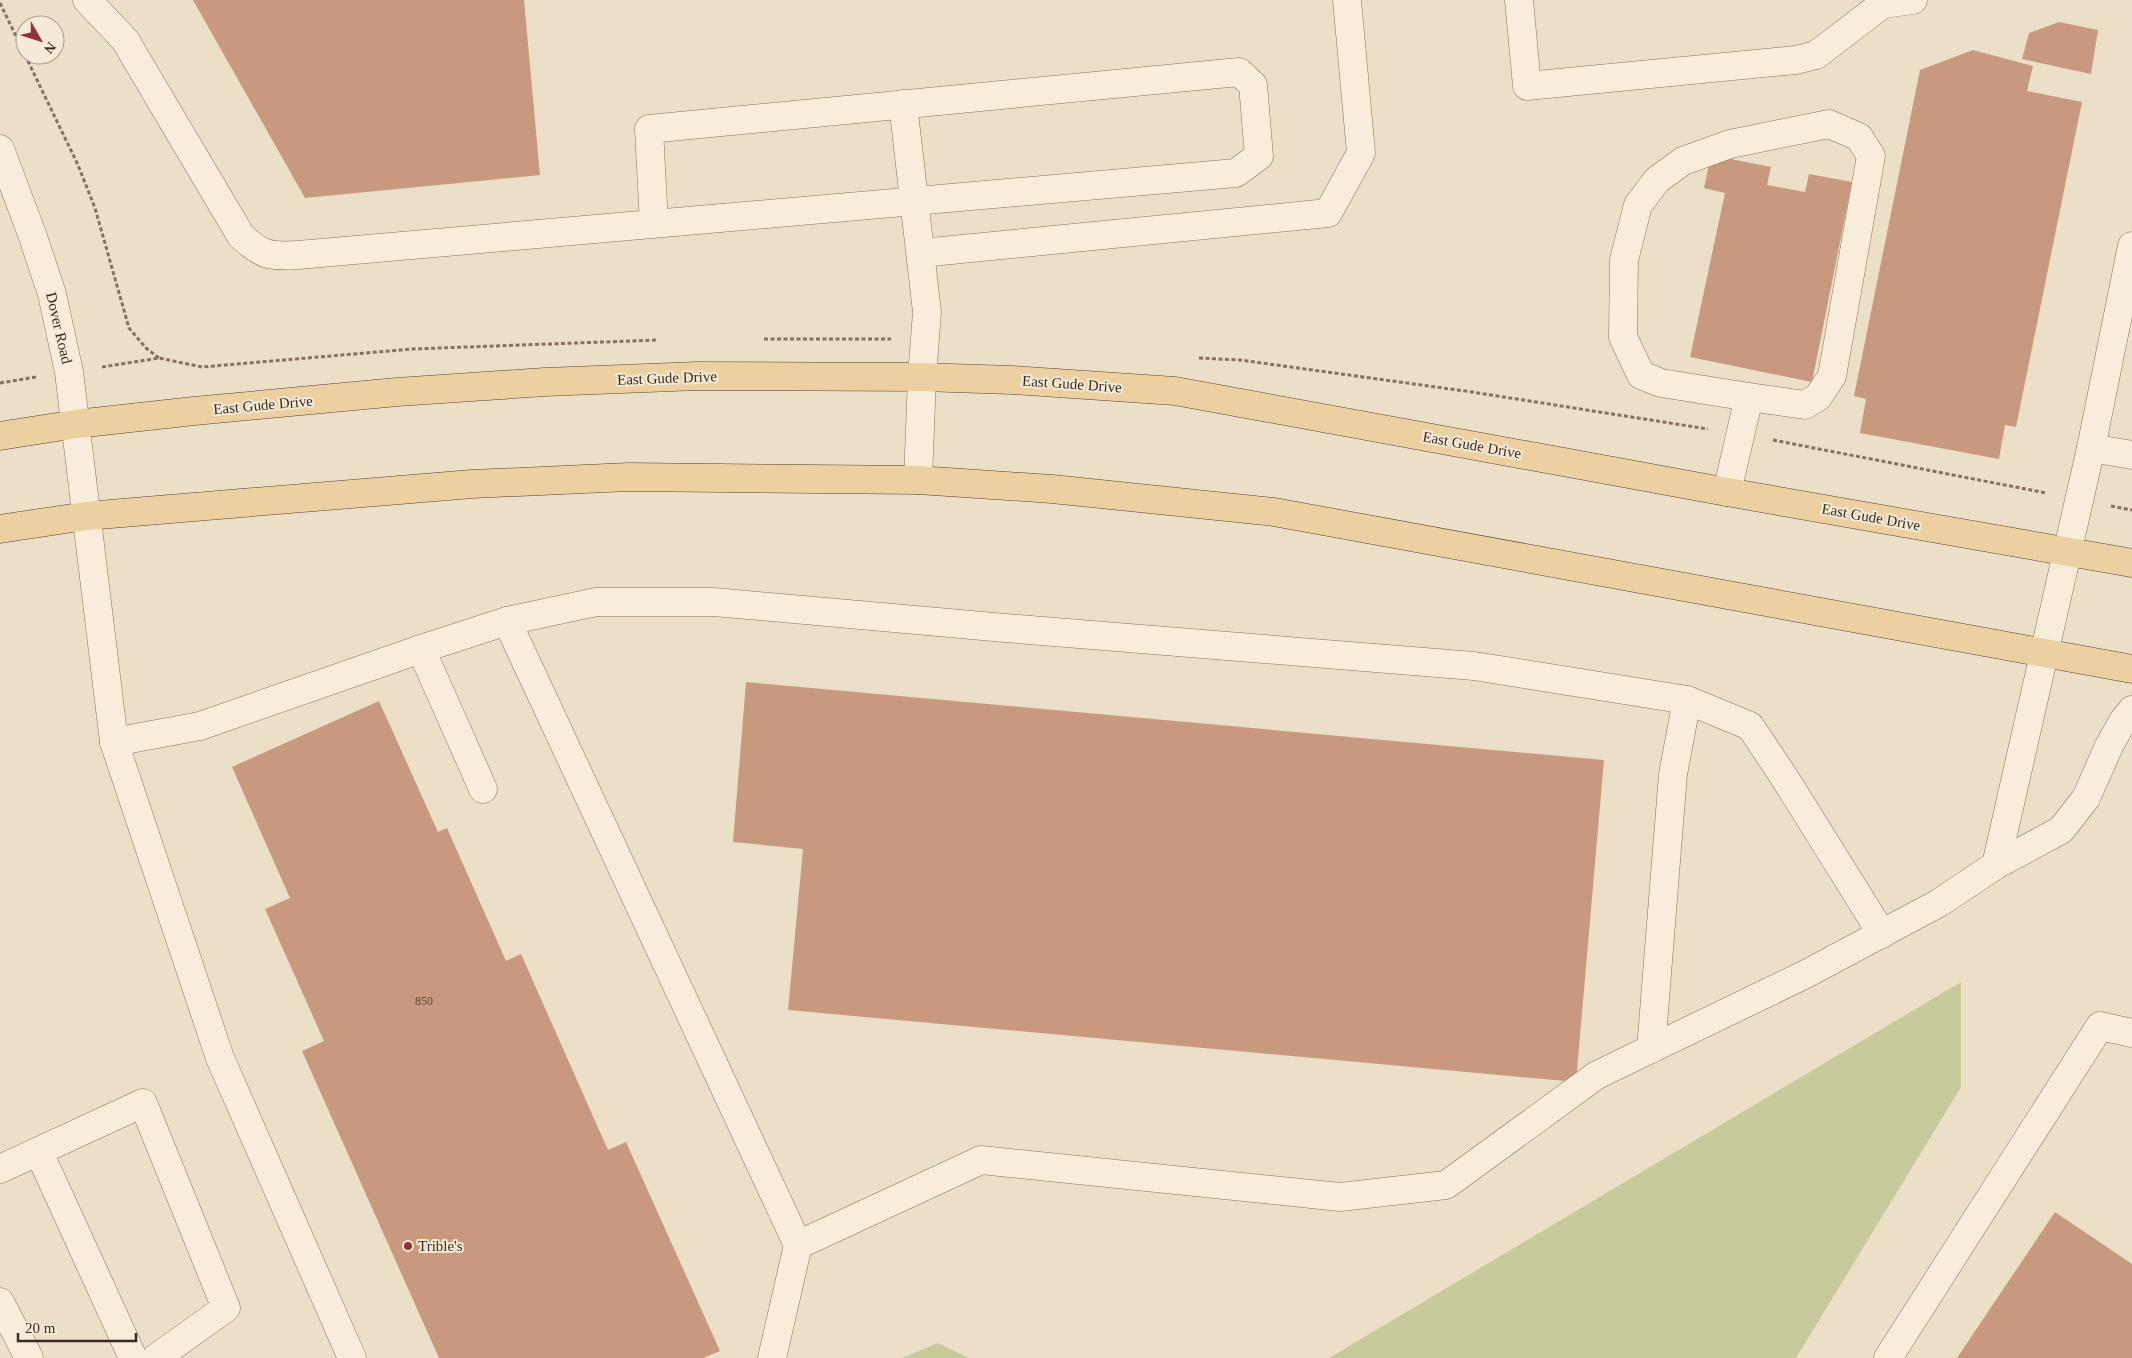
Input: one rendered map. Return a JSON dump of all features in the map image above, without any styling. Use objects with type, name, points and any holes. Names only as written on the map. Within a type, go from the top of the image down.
[{"type":"main road","name":"East Gude Drive","points":[[0,436],[76,424],[397,392],[546,382],[698,376],[922,377],[1012,380],[1175,391],[1727,492],[2132,562]]},
{"type":"main road","points":[[0,529],[86,516],[472,484],[619,477],[918,480],[1052,489],[1274,512],[2132,669]]},
{"type":"street","points":[[87,0],[125,40],[241,236],[257,250],[276,256],[298,255],[654,224],[1236,173],[1259,156],[1253,85],[1239,72],[649,129],[654,224]]},
{"type":"street","points":[[920,253],[1328,213],[1361,153],[1347,0]]},
{"type":"street","points":[[1519,0],[1527,86],[1796,60],[1816,55],[1883,4],[1914,0]]},
{"type":"street","points":[[903,104],[927,312],[922,377],[918,480]]},
{"type":"street","points":[[1829,124],[1859,137],[1871,156],[1832,376],[1818,397],[1805,405],[1749,397],[1661,383],[1641,375],[1623,337],[1624,260],[1638,205],[1657,180],[1683,161],[1730,144],[1829,124]]},
{"type":"street","name":"Dover Road","points":[[0,149],[52,294],[68,372],[76,424],[114,742],[220,1058],[352,1358]]},
{"type":"street","points":[[1996,864],[2091,448],[2132,246]]},
{"type":"street","points":[[1727,492],[1749,397]]},
{"type":"street","points":[[2091,448],[2132,456]]},
{"type":"street","points":[[114,742],[200,726],[507,621],[596,602],[714,602],[1474,666],[1687,700],[1750,726],[1882,934]]},
{"type":"street","points":[[507,621],[798,1245],[772,1358]]},
{"type":"street","points":[[421,649],[483,789]]},
{"type":"street","points":[[1651,1049],[1672,774],[1687,700]]},
{"type":"street","points":[[798,1245],[980,1160],[1340,1197],[1446,1185],[1598,1075],[1804,975],[1882,934],[1939,903],[1996,864],[2060,830],[2086,798],[2109,746],[2123,720],[2132,710]]},
{"type":"street","points":[[1888,1358],[2100,1026],[2132,1033]]},
{"type":"street","points":[[0,1169],[143,1103],[226,1308],[156,1358]]},
{"type":"street","points":[[39,1152],[133,1358]]},
{"type":"street","points":[[0,1302],[29,1358]]},
{"type":"path","points":[[0,3],[15,34]]},
{"type":"path","points":[[30,65],[78,165],[96,208],[129,328],[146,348],[159,358]]},
{"type":"green space","points":[[1961,982],[1961,1087],[1796,1358],[1329,1358]]},
{"type":"green space","points":[[938,1343],[969,1358],[902,1358]]},
{"type":"building","points":[[193,0],[524,0],[540,175],[305,198]]},
{"type":"building","points":[[2059,22],[2098,30],[2091,74],[2022,59],[2029,33]]},
{"type":"building","points":[[1973,50],[2033,66],[2027,91],[2082,102],[2016,427],[2005,425],[1999,459],[1860,433],[1866,399],[1854,396],[1920,70]]},
{"type":"building","points":[[1711,155],[1771,167],[1767,185],[1805,192],[1809,174],[1852,182],[1812,382],[1690,357],[1725,193],[1704,188]]},
{"type":"building","points":[[746,682],[1604,760],[1576,1082],[788,1010],[803,849],[733,842]]},
{"type":"building","points":[[379,701],[438,832],[447,828],[506,961],[521,954],[608,1150],[626,1142],[720,1351],[703,1358],[439,1358],[302,1051],[324,1041],[265,909],[290,898],[232,767]]},
{"type":"building","points":[[2055,1212],[2132,1264],[2132,1358],[1957,1358]]},
{"type":"place","name":"Trible's","points":[[408,1246]]}]
